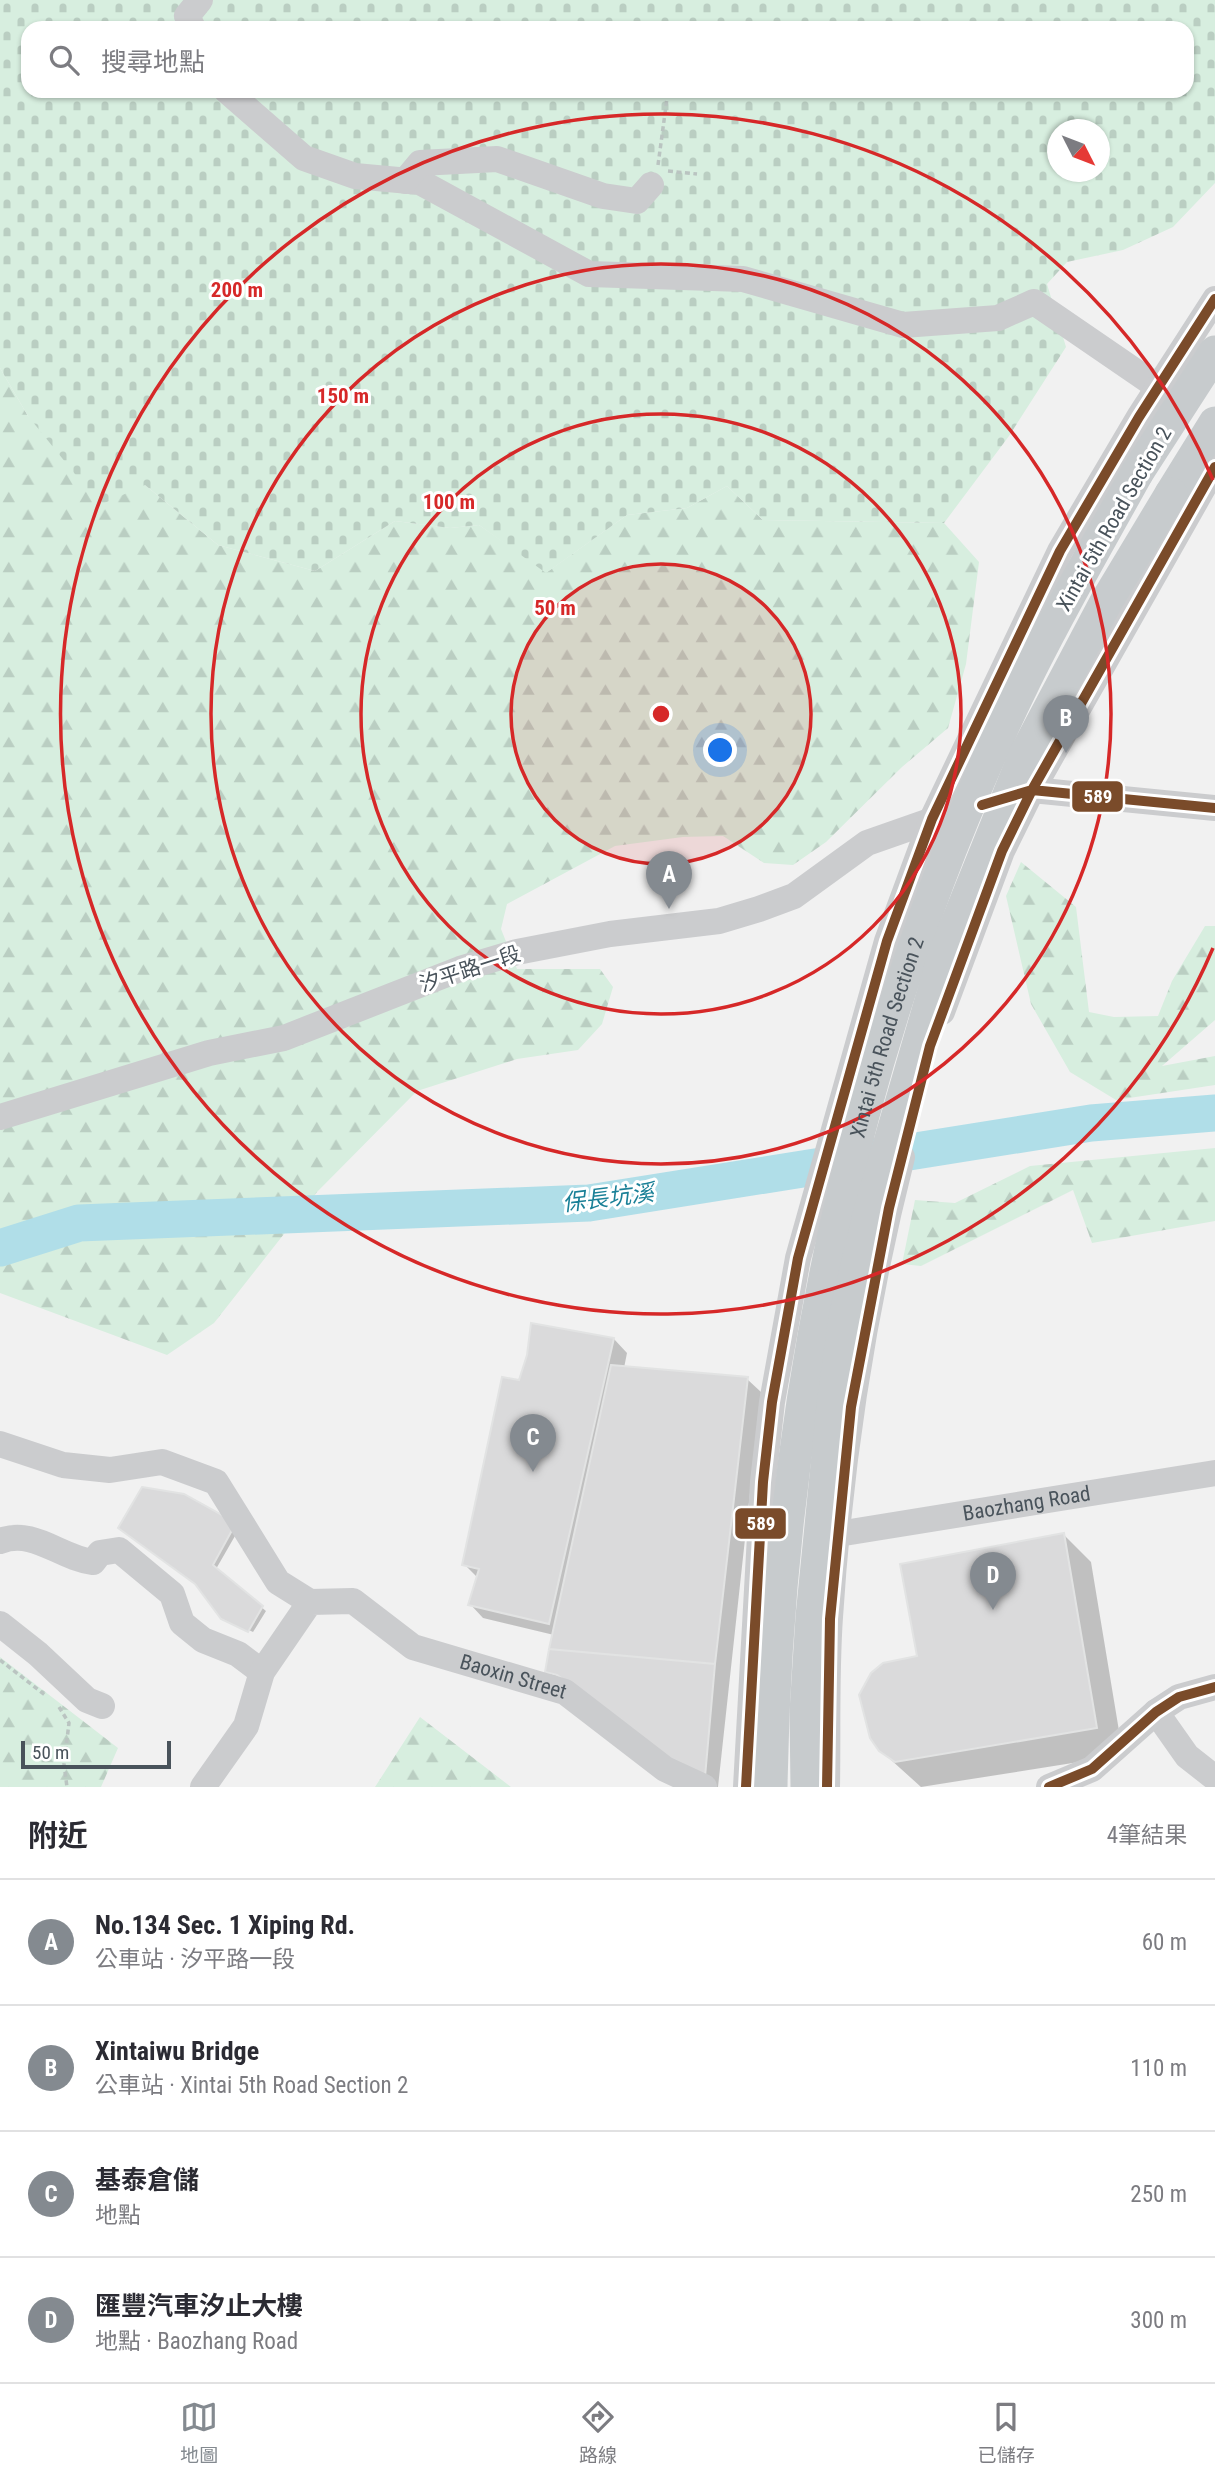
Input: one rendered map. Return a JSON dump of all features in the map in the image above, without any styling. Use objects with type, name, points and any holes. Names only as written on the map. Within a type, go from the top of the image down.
[{"type":"main road","name":"Xintai 5th Road Section 2","points":[[771,1787],[780,1573],[803,1396],[831,1247],[882,1046],[932,898],[973,797],[1025,681],[1137,473],[1215,352]]},
{"type":"main road","name":"Xintai 5th Road Section 2","points":[[807,1787],[806,1712],[812,1617],[833,1405],[845,1317],[870,1211],[944,956],[1025,755],[1093,626],[1215,423]]},
{"type":"street","points":[[190,21],[187,16],[200,0]]},
{"type":"street","points":[[235,98],[304,158],[355,176],[420,182],[589,274],[743,279],[903,325],[998,318],[1034,302],[1158,387]]},
{"type":"street","points":[[405,181],[420,163],[497,159],[603,196],[637,201],[654,178]]},
{"type":"street","points":[[746,1787],[763,1482],[772,1402],[798,1258],[887,941],[932,819],[1060,551],[1158,387],[1215,299]]},
{"type":"street","points":[[827,1787],[830,1619],[851,1407],[889,1208],[930,1046],[1002,851],[1032,790],[1215,467]]},
{"type":"street","points":[[1032,790],[1215,808]]},
{"type":"street","name":"汐平路一段","points":[[0,1117],[209,1054],[284,1038],[460,969],[517,952],[610,934],[719,921],[759,909],[794,896],[867,843],[932,819],[1032,790]]},
{"type":"street","points":[[0,1444],[63,1465],[110,1470],[163,1462],[216,1482],[278,1582],[310,1602],[262,1672],[246,1726],[203,1787]]},
{"type":"street","name":"Baozhang Road","points":[[838,1534],[1215,1473]]},
{"type":"street","points":[[0,1541],[12,1536],[37,1540],[74,1560],[93,1562],[100,1553],[119,1550],[172,1594],[182,1623],[203,1640],[239,1654],[262,1672]]},
{"type":"street","name":"Baoxin Street","points":[[310,1602],[353,1601],[413,1647],[565,1692],[665,1769],[704,1787]]},
{"type":"street","points":[[0,1624],[38,1654],[88,1700],[102,1706]]},
{"type":"street","points":[[1049,1787],[1092,1769],[1156,1712],[1179,1698],[1215,1687]]},
{"type":"street","points":[[1156,1712],[1187,1756],[1215,1778]]},
{"type":"path","points":[[654,178],[667,98]]},
{"type":"path","points":[[0,1660],[47,1696]]},
{"type":"path","points":[[57,1704],[69,1723],[64,1765],[67,1787]]},
{"type":"green space","points":[[0,0],[1215,0],[1215,183],[1173,227],[1123,250],[1067,262],[1047,284],[1066,347],[1009,436],[944,523],[763,520],[727,486],[687,508],[627,515],[546,573],[479,525],[450,528],[395,521],[315,571],[218,545],[145,485],[100,505],[28,416],[0,368]]},
{"type":"green space","points":[[0,368],[28,416],[145,485],[218,545],[315,571],[395,521],[450,528],[479,525],[547,572],[627,515],[687,508],[727,486],[763,520],[944,523],[979,562],[966,664],[948,728],[902,767],[826,842],[793,865],[764,863],[723,836],[683,837],[615,846],[507,904],[501,929],[517,969],[600,969],[613,987],[602,1024],[578,1050],[517,1059],[417,1091],[317,1192],[214,1323],[167,1355],[0,1293]]},
{"type":"green space","points":[[1021,862],[1076,907],[1089,1012],[1114,1017],[1158,1016],[1172,981],[1205,926],[1215,926],[1215,1020],[1162,1066],[1215,1056],[1215,1085],[1116,1100],[1070,1072],[1031,1004],[1006,896]]},
{"type":"green space","points":[[1215,1148],[1215,1221],[1092,1243],[1073,1190],[921,1266],[902,1264],[915,1200],[955,1203],[1030,1166]]},
{"type":"green space","points":[[0,1657],[118,1748],[101,1787],[0,1787]]},
{"type":"green space","points":[[420,1717],[511,1787],[375,1787]]},
{"type":"building","points":[[531,1323],[614,1338],[549,1624],[468,1605],[479,1569],[462,1565],[502,1377],[519,1380],[527,1355]]},
{"type":"building","points":[[611,1365],[748,1377],[715,1664],[549,1649]]},
{"type":"building","points":[[142,1487],[184,1494],[236,1523],[213,1565],[263,1606],[248,1632],[221,1619],[195,1584],[118,1528]]},
{"type":"building","points":[[1064,1533],[1097,1728],[895,1762],[879,1751],[870,1738],[859,1695],[871,1673],[883,1663],[917,1656],[900,1564]]},
{"type":"building","points":[[549,1649],[715,1664],[705,1777],[665,1759],[557,1675],[545,1672]]},
{"type":"waterway","name":"保長坑溪","points":[[0,1248],[79,1223],[589,1203],[1091,1123],[1215,1113]]},
{"type":"transit line","name":"589","points":[[746,1787],[763,1482],[772,1402],[798,1258],[887,941],[932,819],[1060,551],[1139,417],[1215,299]]},
{"type":"transit line","name":"589","points":[[827,1787],[830,1619],[851,1407],[889,1208],[930,1046],[1002,851],[1032,790],[1215,467]]},
{"type":"transit line","name":"589","points":[[982,805],[1032,790],[1215,808]]},
{"type":"transit line","name":"589","points":[[1049,1787],[1092,1769],[1156,1712],[1179,1697],[1215,1687]]},
{"type":"place","name":"Xintaiwu Bridge","points":[[1066,753]]},
{"type":"place","name":"No.134 Sec. 1 Xiping Rd.","points":[[669,909]]},
{"type":"place","name":"基泰倉儲","points":[[533,1472]]},
{"type":"place","name":"匯豐汽車汐止大樓","points":[[993,1610]]}]
